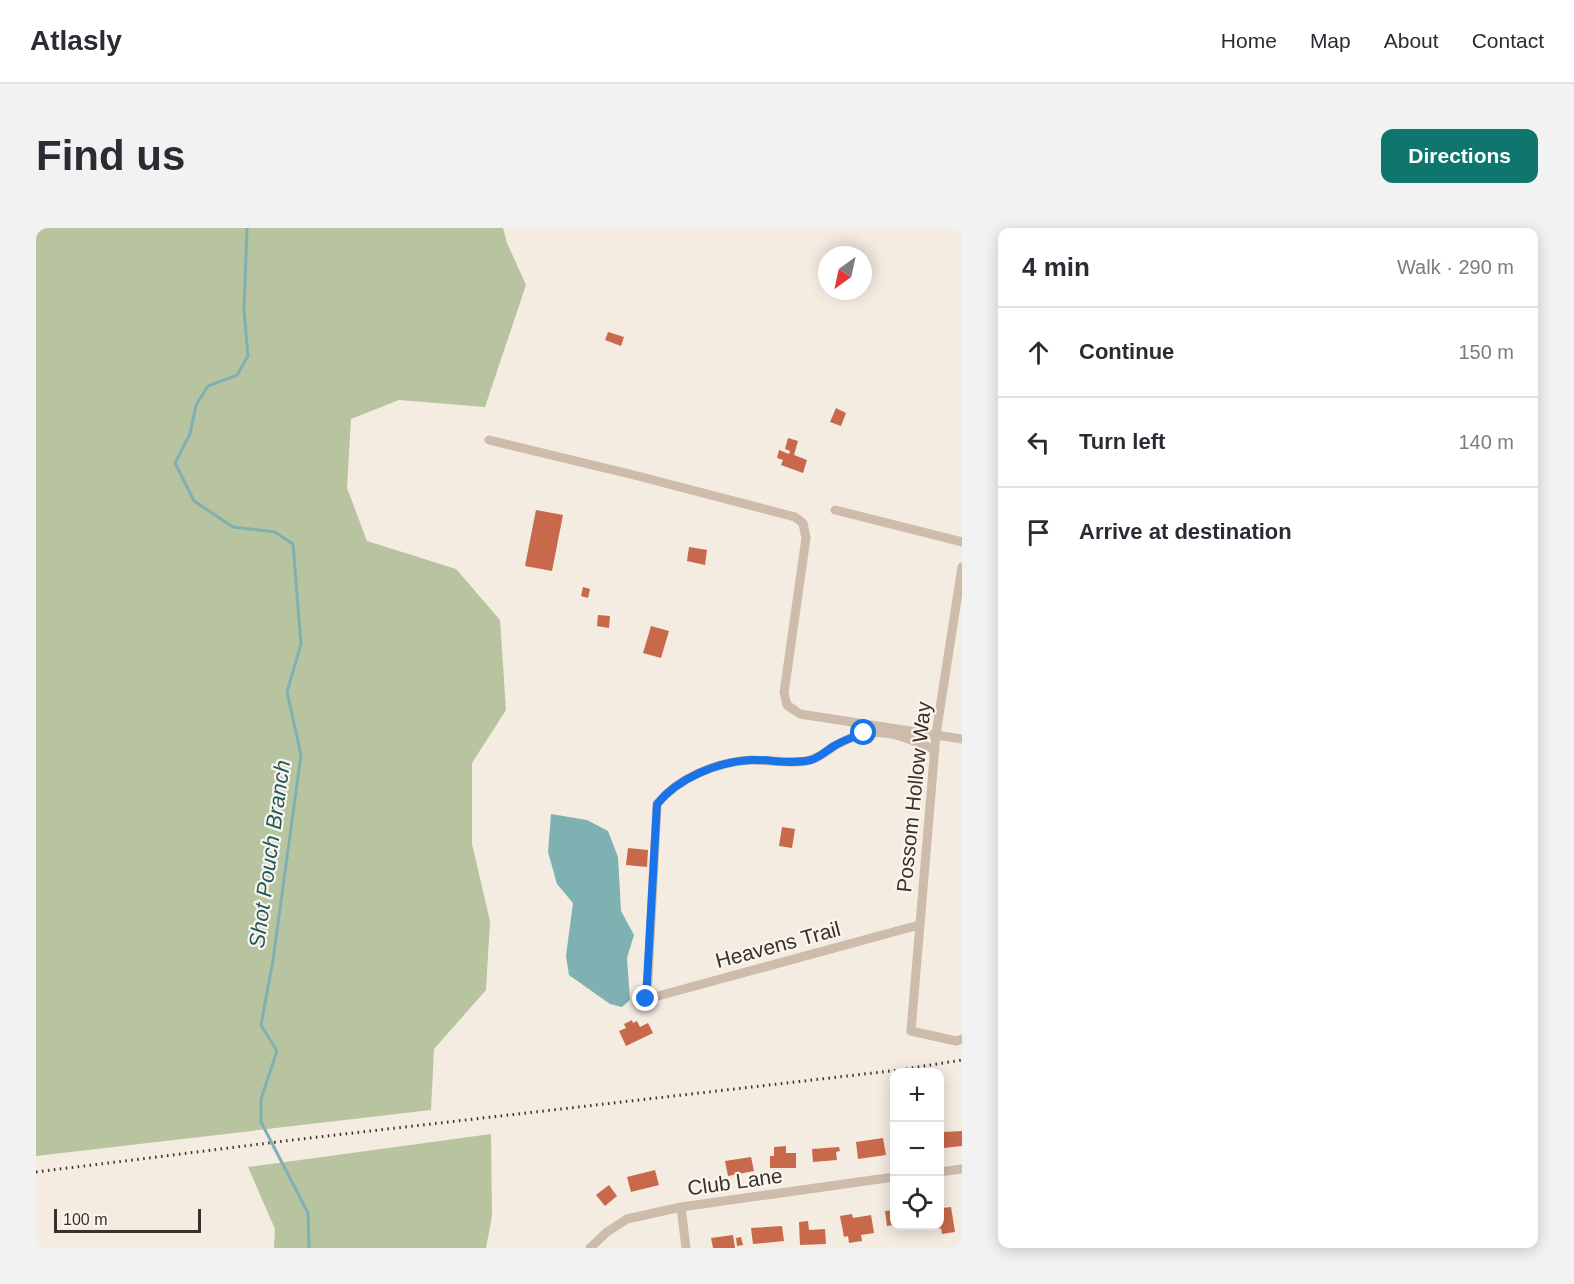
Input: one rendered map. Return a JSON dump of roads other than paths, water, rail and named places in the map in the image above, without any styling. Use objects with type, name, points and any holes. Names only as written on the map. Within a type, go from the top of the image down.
[{"type":"street","points":[[489,441],[634,475],[795,517],[803,523],[806,538],[784,693],[787,705],[800,714],[962,739]]},
{"type":"street","points":[[835,510],[962,542]]},
{"type":"street","name":"Possom Hollow Way","points":[[962,567],[934,750],[911,1031],[956,1041],[962,1040]]},
{"type":"street","name":"Heavens Trail","points":[[919,925],[646,999],[657,804],[662,797],[682,781],[728,763],[751,760],[784,762],[813,759],[849,738],[864,733],[881,732],[903,737],[934,750]]},
{"type":"street","points":[[944,1171],[962,1169]]},
{"type":"street","name":"Club Lane","points":[[591,1248],[607,1232],[627,1219],[681,1207],[890,1178]]},
{"type":"street","points":[[681,1207],[686,1248]]},
{"type":"water","points":[[551,814],[587,820],[608,831],[618,857],[621,911],[634,935],[627,958],[630,1000],[622,1007],[610,1004],[569,975],[566,956],[573,903],[557,884],[548,852]]},
{"type":"waterway","name":"Shot Pouch Branch","points":[[247,228],[244,310],[248,356],[237,375],[208,386],[196,405],[190,434],[175,463],[194,501],[233,527],[275,532],[293,544],[301,644],[287,692],[301,755],[273,960],[261,1025],[277,1051],[261,1099],[261,1122],[308,1213],[309,1248]]},
{"type":"railway","points":[[36,1172],[899,1070],[962,1060]]}]
